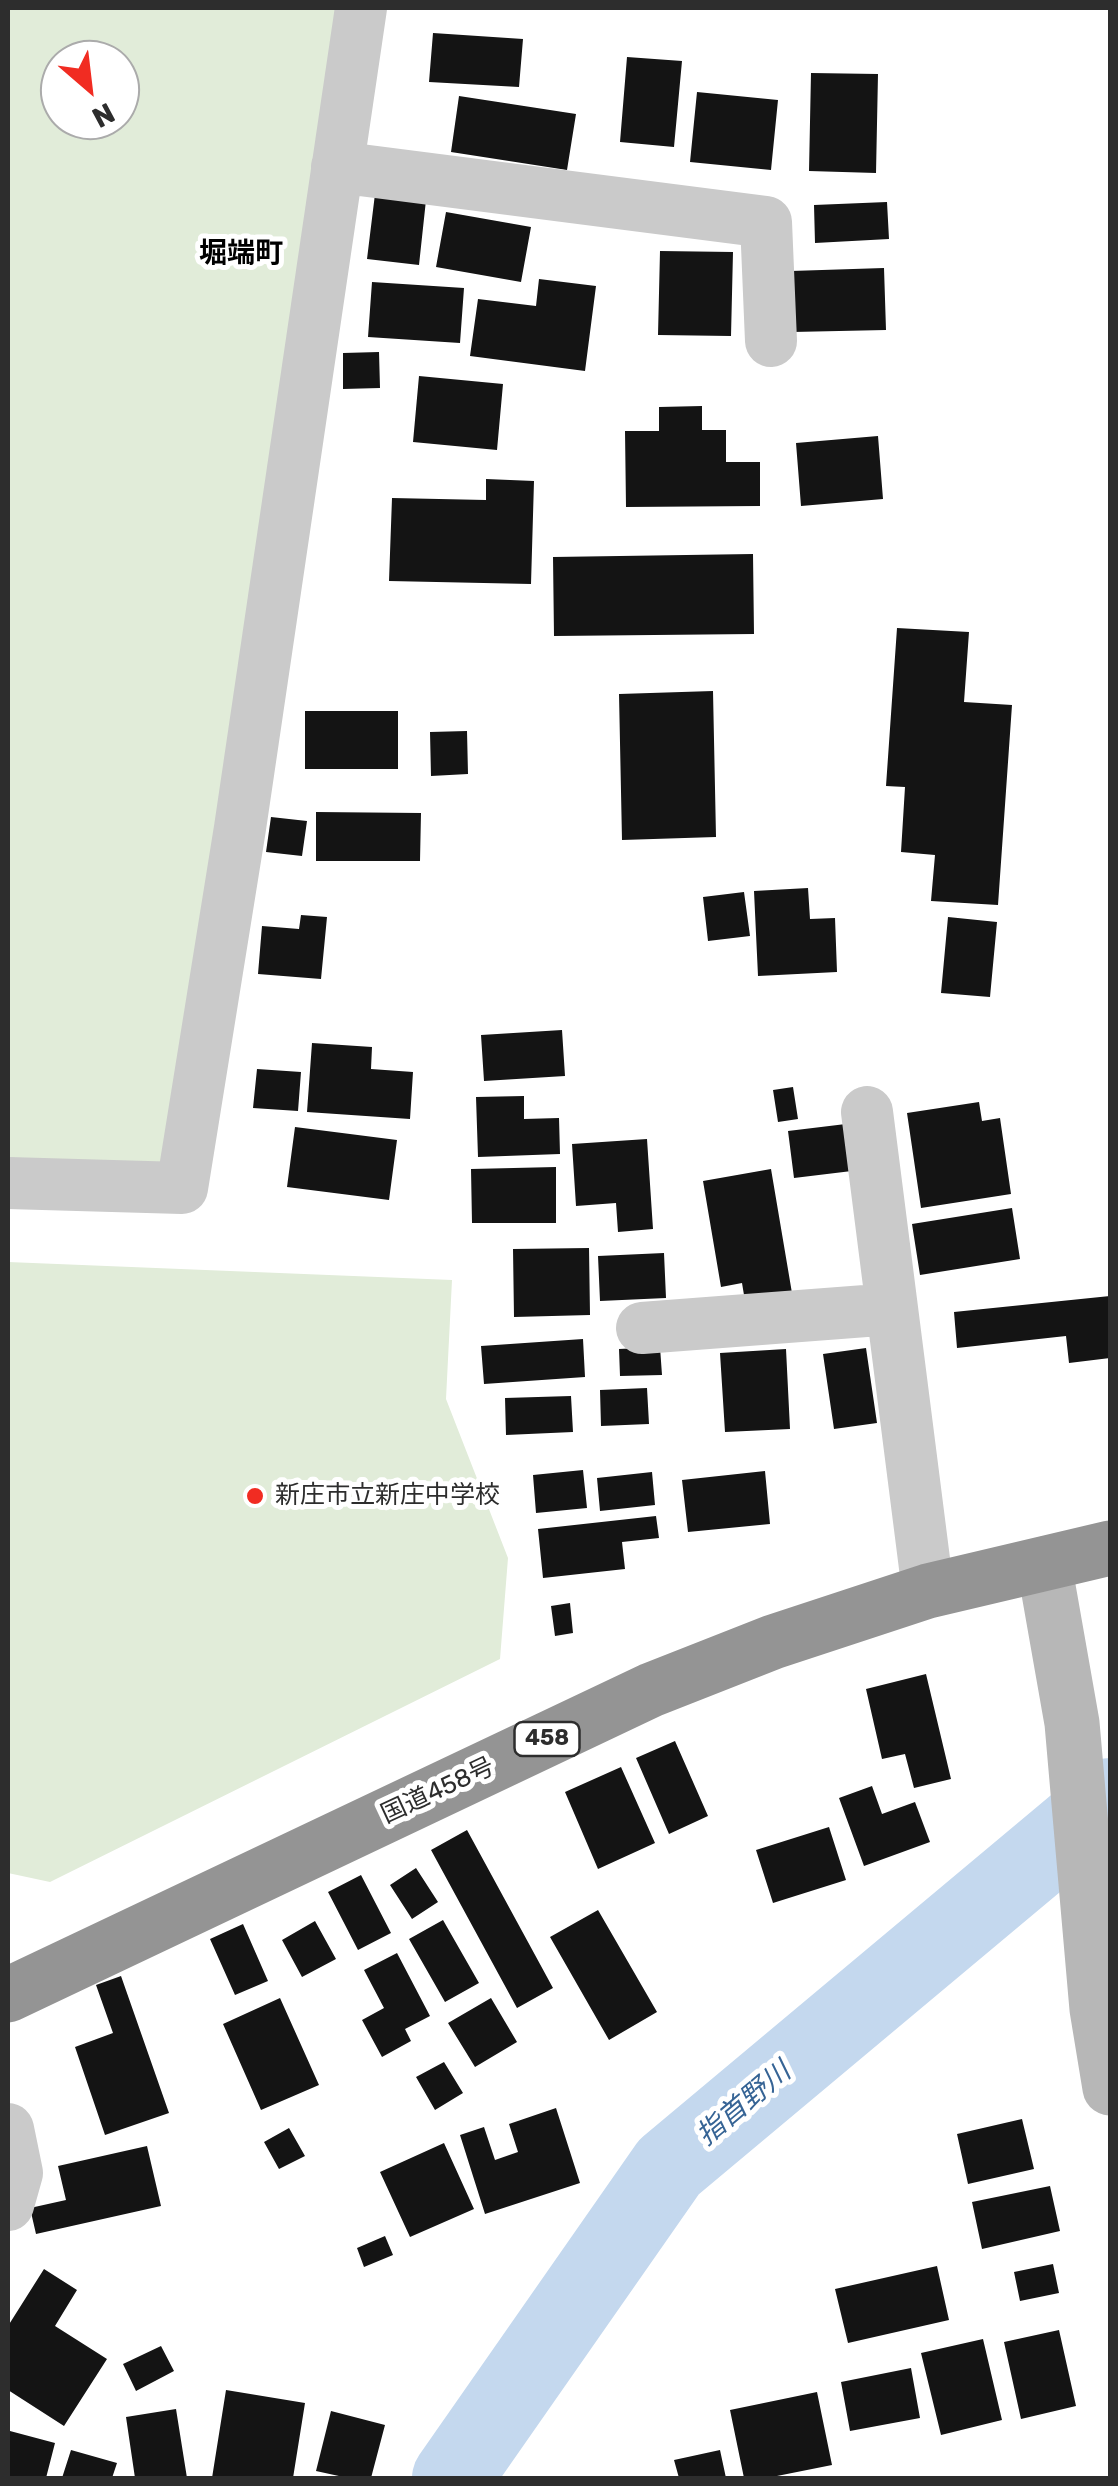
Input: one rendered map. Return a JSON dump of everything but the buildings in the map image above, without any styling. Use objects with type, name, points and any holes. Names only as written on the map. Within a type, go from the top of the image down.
[{"type":"highway","name":"国道458号","points":[[8,1995],[651,1690],[773,1642],[928,1591],[1110,1548]]},
{"type":"street","points":[[8,1184],[182,1188],[243,808],[361,8]]},
{"type":"street","points":[[338,167],[766,222],[771,342]]},
{"type":"street","points":[[867,1112],[928,1591]]},
{"type":"street","points":[[642,1328],[892,1310]]},
{"type":"street","points":[[1044,1564],[1072,1722],[1097,2009],[1110,2088]]},
{"type":"street","points":[[8,2129],[17,2173],[8,2205]]},
{"type":"green space","points":[[8,8],[343,8],[163,1165],[8,1159]]},
{"type":"green space","name":"新庄市立新庄中学校","points":[[8,1262],[452,1280],[446,1399],[508,1558],[500,1659],[50,1882],[8,1873]]},
{"type":"waterway","name":"指首野川","points":[[452,2478],[669,2167],[1110,1798]]},
{"type":"place","name":"新庄市立新庄中学校","points":[[255,1496]]},
{"type":"district","name":"堀端町","points":[[241,254]]}]
